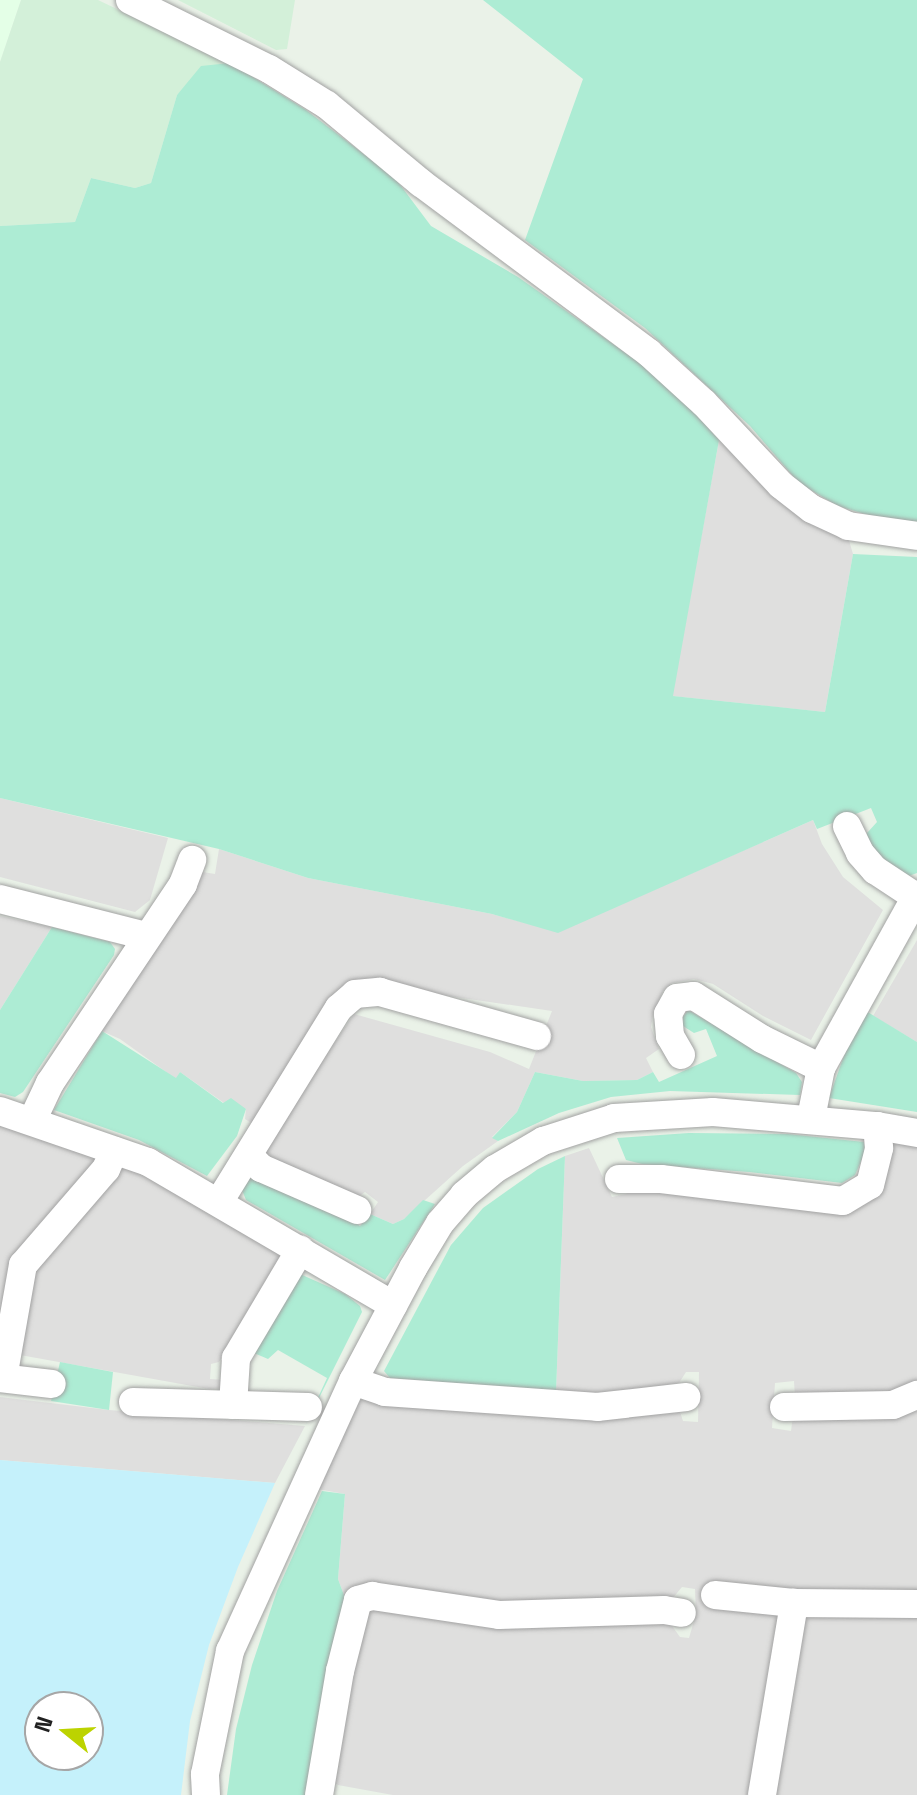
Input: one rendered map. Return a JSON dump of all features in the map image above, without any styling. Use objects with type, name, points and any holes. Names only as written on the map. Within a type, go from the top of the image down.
[{"type":"street","points":[[130,0],[269,69],[327,105],[421,183],[649,353],[713,411],[781,485],[812,509],[848,526],[917,536]]},
{"type":"street","points":[[811,1118],[821,1068],[916,896],[875,870],[860,853],[847,826]]},
{"type":"street","points":[[32,1121],[50,1083],[183,884],[192,860]]},
{"type":"street","points":[[0,899],[146,936]]},
{"type":"street","points":[[219,1202],[339,1008],[355,994],[380,992],[537,1036]]},
{"type":"street","points":[[681,1055],[668,1030],[668,1014],[677,998],[694,996],[764,1040],[821,1068]]},
{"type":"street","points":[[0,1111],[148,1162],[393,1305]]},
{"type":"street","points":[[206,1795],[205,1774],[230,1651],[353,1381],[393,1305],[451,1208],[495,1169],[543,1141],[592,1123],[659,1113],[811,1118],[917,1133]]},
{"type":"street","points":[[619,1179],[785,1192],[843,1201],[870,1185],[879,1148],[877,1126]]},
{"type":"street","points":[[52,1384],[1,1378],[23,1265],[106,1169],[114,1151]]},
{"type":"street","points":[[249,1156],[261,1168],[357,1210]]},
{"type":"street","points":[[233,1405],[236,1358],[300,1250]]},
{"type":"street","points":[[353,1381],[385,1392],[597,1407],[686,1397]]},
{"type":"street","points":[[784,1407],[893,1405],[917,1395]]},
{"type":"street","points":[[133,1402],[308,1407]]},
{"type":"street","points":[[715,1595],[794,1603],[917,1604]]},
{"type":"street","points":[[327,1794],[340,1671],[358,1600],[372,1596],[499,1615],[617,1614],[664,1610],[682,1613]]},
{"type":"street","points":[[762,1795],[794,1603]]},
{"type":"shaded area","points":[[0,0],[21,0],[0,62]]},
{"type":"shaded area","points":[[21,0],[98,0],[230,63],[188,83],[177,95],[151,183],[135,188],[91,178],[75,222],[0,226],[0,62]]},
{"type":"shaded area","points":[[178,0],[295,0],[287,49],[276,50]]},
{"type":"shaded area","points":[[483,0],[917,0],[917,522],[875,517],[838,506],[799,483],[750,426],[645,328],[525,240],[583,79]]},
{"type":"shaded area","points":[[230,63],[306,110],[395,178],[431,226],[518,277],[654,373],[676,392],[719,440],[673,696],[825,712],[853,554],[917,557],[917,873],[906,877],[892,870],[867,844],[867,833],[877,822],[871,808],[817,829],[813,820],[558,933],[492,914],[308,878],[219,849],[0,798],[0,226],[75,222],[91,178],[135,188],[151,183],[177,95],[201,66]]},
{"type":"shaded area","points":[[719,440],[753,475],[848,537],[853,554],[825,712],[672,696]]},
{"type":"shaded area","points":[[0,798],[168,838],[150,900],[135,912],[0,877]]},
{"type":"shaded area","points":[[813,820],[822,844],[843,877],[883,910],[811,1040],[763,1016],[713,984],[694,979],[672,983],[663,991],[653,1015],[651,1027],[659,1049],[646,1058],[653,1072],[637,1080],[583,1081],[535,1072],[517,1112],[492,1137],[498,1141],[463,1166],[404,1219],[393,1224],[370,1214],[378,1202],[365,1192],[358,1197],[288,1173],[261,1150],[354,1014],[490,1052],[529,1069],[552,1011],[373,985],[253,1124],[245,1119],[246,1109],[224,1103],[180,1072],[176,1079],[120,1039],[95,1028],[194,878],[203,872],[215,874],[219,849],[308,878],[492,914],[558,932]]},
{"type":"shaded area","points":[[0,916],[52,927],[0,1010]]},
{"type":"shaded area","points":[[52,927],[110,942],[115,949],[114,955],[23,1092],[15,1097],[0,1093],[0,1010]]},
{"type":"shaded area","points":[[917,940],[917,1042],[873,1016]]},
{"type":"shaded area","points":[[861,1008],[917,1042],[917,1112],[829,1098]]},
{"type":"shaded area","points":[[688,1010],[796,1073],[802,1082],[800,1095],[670,1091],[611,1097],[559,1113],[498,1141],[492,1138],[517,1112],[535,1072],[583,1081],[637,1080],[653,1072],[659,1082],[717,1056],[706,1029],[694,1033],[683,1026],[683,1017]]},
{"type":"shaded area","points":[[102,1031],[176,1078],[180,1072],[223,1103],[231,1098],[246,1109],[237,1136],[207,1176],[139,1140],[54,1110]]},
{"type":"shaded area","points":[[0,1120],[93,1153],[96,1162],[17,1262],[0,1344]]},
{"type":"shaded area","points":[[689,1133],[788,1134],[864,1142],[865,1152],[855,1175],[842,1183],[642,1164],[626,1160],[617,1138]]},
{"type":"shaded area","points":[[893,1142],[917,1142],[917,1385],[891,1395],[795,1398],[794,1381],[775,1383],[772,1428],[791,1431],[793,1416],[917,1405],[917,1795],[393,1795],[331,1781],[363,1609],[669,1622],[680,1637],[689,1638],[696,1614],[695,1589],[682,1587],[672,1599],[592,1603],[345,1598],[338,1579],[345,1494],[312,1488],[349,1413],[361,1400],[680,1412],[683,1421],[698,1422],[699,1372],[686,1372],[679,1383],[603,1398],[556,1392],[565,1156],[589,1148],[612,1197],[626,1194],[631,1188],[834,1208],[884,1157]]},
{"type":"shaded area","points":[[565,1156],[556,1392],[390,1378],[384,1371],[451,1245],[483,1208],[538,1169]]},
{"type":"shaded area","points":[[123,1164],[277,1249],[282,1260],[261,1299],[219,1362],[211,1364],[210,1379],[226,1380],[227,1388],[209,1389],[20,1355],[29,1278]]},
{"type":"shaded area","points":[[250,1175],[334,1209],[360,1226],[370,1214],[393,1224],[404,1219],[423,1200],[435,1204],[385,1280],[246,1200],[242,1190]]},
{"type":"shaded area","points":[[300,1274],[345,1294],[360,1306],[362,1312],[305,1426],[327,1378],[278,1350],[268,1359],[254,1353]]},
{"type":"shaded area","points":[[60,1362],[113,1372],[109,1410],[51,1401]]},
{"type":"shaded area","points":[[0,1397],[109,1410],[305,1426],[275,1483],[0,1460]]},
{"type":"shaded area","points":[[0,1460],[275,1483],[238,1567],[209,1645],[190,1721],[181,1795],[0,1795]]},
{"type":"shaded area","points":[[322,1491],[345,1494],[338,1579],[345,1598],[309,1795],[227,1795],[236,1729],[252,1665],[277,1591]]}]
